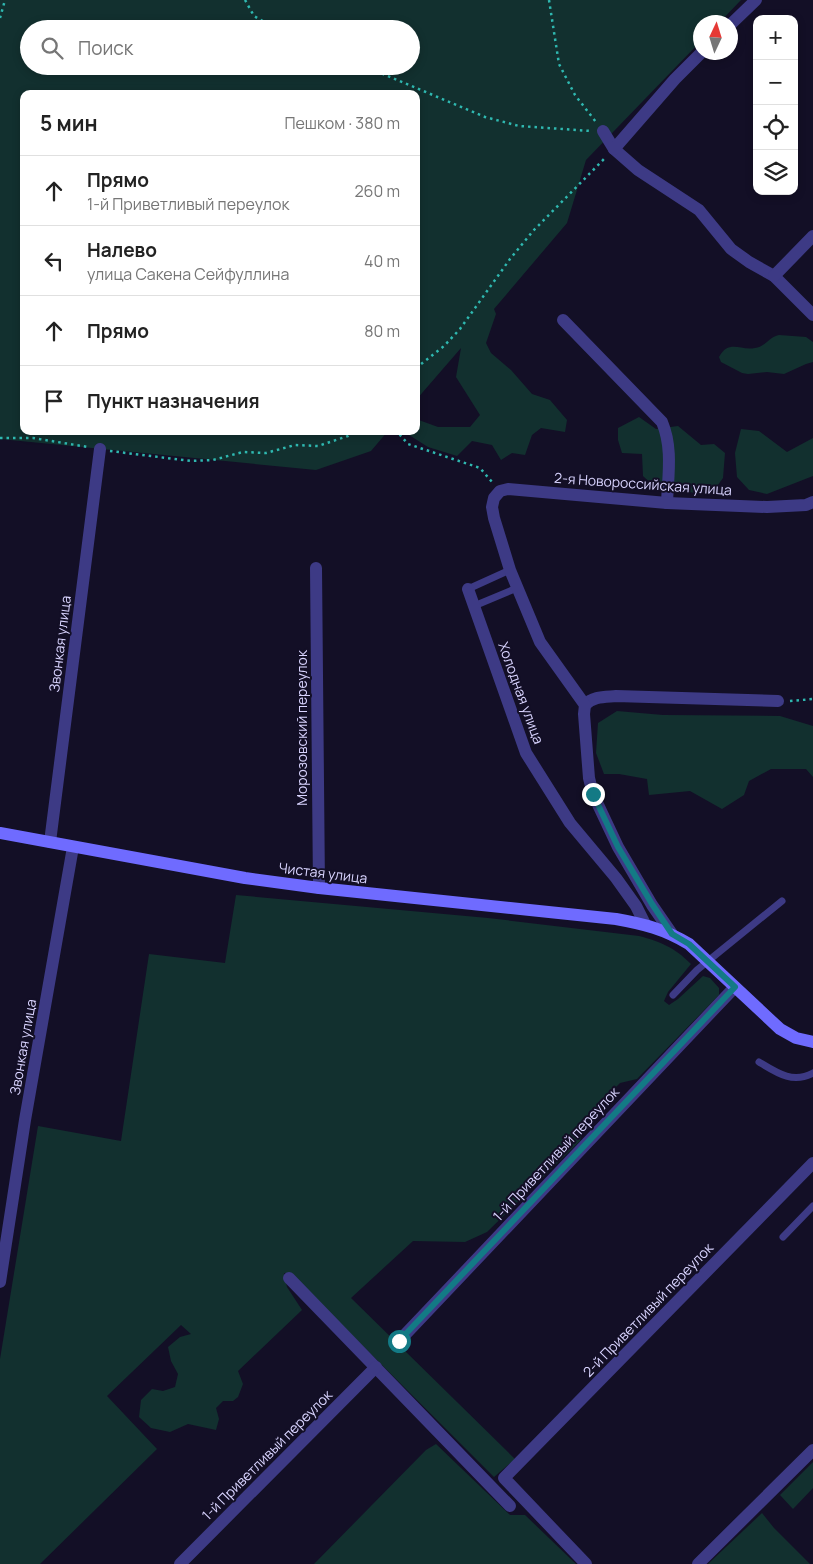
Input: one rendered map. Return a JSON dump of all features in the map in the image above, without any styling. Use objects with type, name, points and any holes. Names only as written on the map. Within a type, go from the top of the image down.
[{"type":"street","points":[[738,17],[756,0]]},
{"type":"street","points":[[614,149],[694,60]]},
{"type":"street","points":[[603,131],[614,149],[638,170],[699,210],[731,249],[774,276],[813,315]]},
{"type":"street","points":[[774,276],[813,236]]},
{"type":"street","points":[[564,320],[662,422],[668,435],[670,449],[667,504]]},
{"type":"street","name":"Звонкая улица","points":[[50,842],[100,449]]},
{"type":"street","name":"2-я Новороссийская улица","points":[[500,491],[508,488],[525,489],[667,504],[767,507],[806,505],[813,502]]},
{"type":"street","points":[[500,491],[494,498],[492,507],[517,588],[540,642],[585,705]]},
{"type":"street","name":"Морозовский переулок","points":[[316,568],[319,888]]},
{"type":"street","name":"Холодная улица","points":[[468,588],[526,754],[570,823],[616,878],[636,906],[645,924]]},
{"type":"street","points":[[672,934],[618,847],[593,794],[589,778],[585,705],[590,700],[599,697],[616,696],[778,701]]},
{"type":"street","name":"Чистая улица","points":[[0,833],[245,878],[319,888],[606,918],[645,924],[672,934],[689,944],[780,1029],[796,1038],[813,1042]]},
{"type":"street","name":"Звонкая улица","points":[[0,1282],[4,1229],[73,847]]},
{"type":"street","name":"1-й Приветливый переулок","points":[[399,1341],[735,987]]},
{"type":"street","name":"2-й Приветливый переулок","points":[[586,1564],[504,1478],[813,1163]]},
{"type":"street","points":[[289,1278],[510,1506]]},
{"type":"street","name":"1-й Приветливый переулок","points":[[180,1564],[376,1367]]},
{"type":"street","points":[[698,1564],[813,1450]]},
{"type":"lane","points":[[468,588],[510,570]]},
{"type":"lane","points":[[474,606],[517,588]]},
{"type":"lane","points":[[673,995],[697,970],[782,901]]},
{"type":"lane","points":[[759,1062],[779,1074],[794,1078],[806,1077],[813,1073]]},
{"type":"lane","points":[[783,1237],[813,1206]]},
{"type":"path","points":[[0,18],[5,0]]},
{"type":"path","points":[[245,0],[254,16],[261,20]]},
{"type":"path","points":[[549,0],[559,64],[575,95],[603,131]]},
{"type":"path","points":[[385,75],[485,117],[519,126],[603,131]]},
{"type":"path","points":[[420,365],[444,346],[533,231],[614,149]]},
{"type":"path","points":[[0,438],[33,438],[191,461],[213,460],[242,452],[266,453],[295,445],[318,446],[350,435]]},
{"type":"path","points":[[400,435],[408,444],[480,468],[500,491]]},
{"type":"path","points":[[778,701],[813,699]]},
{"type":"green space","points":[[0,0],[741,0],[727,15],[693,15],[693,49],[586,160],[567,223],[494,309],[496,314],[486,343],[491,353],[511,370],[532,394],[550,400],[567,420],[565,432],[541,428],[532,435],[525,455],[512,453],[501,460],[492,445],[472,441],[457,456],[428,447],[409,435],[420,435],[420,420],[438,427],[470,427],[480,415],[456,377],[461,348],[420,395],[420,90],[20,90],[20,435],[385,435],[371,451],[316,470],[0,439]]},
{"type":"green space","points":[[779,335],[806,337],[813,342],[813,362],[784,374],[767,372],[748,374],[742,373],[721,362],[719,357],[727,348],[750,349],[758,347]]},
{"type":"green space","points":[[639,417],[656,429],[678,426],[701,445],[714,444],[725,453],[723,478],[712,493],[666,489],[658,487],[643,476],[642,454],[622,453],[618,440],[618,428]]},
{"type":"green space","points":[[741,429],[759,431],[787,452],[813,438],[813,476],[767,494],[749,490],[737,477],[735,453]]},
{"type":"green space","points":[[617,711],[663,715],[780,716],[813,726],[813,777],[806,769],[771,769],[749,781],[744,795],[722,809],[690,791],[649,795],[647,779],[619,774],[604,774],[596,753],[598,723]]},
{"type":"green space","points":[[236,895],[488,918],[639,936],[667,946],[679,953],[691,964],[668,992],[664,1001],[669,1005],[703,976],[710,978],[719,988],[719,995],[637,1079],[620,1083],[600,1103],[584,1124],[580,1141],[487,1232],[465,1242],[413,1241],[351,1298],[515,1459],[494,1477],[290,1273],[284,1273],[287,1287],[302,1310],[238,1371],[243,1384],[238,1397],[233,1401],[223,1401],[216,1408],[219,1419],[216,1430],[188,1424],[170,1432],[151,1428],[139,1417],[141,1400],[152,1389],[163,1391],[175,1387],[178,1374],[171,1361],[168,1347],[180,1337],[191,1334],[181,1325],[107,1396],[157,1449],[40,1564],[0,1564],[0,1359],[38,1126],[121,1141],[149,954],[225,963]]},
{"type":"green space","points":[[436,1444],[510,1515],[525,1515],[576,1564],[314,1564],[426,1450]]},
{"type":"green space","points":[[813,1462],[813,1488],[793,1509],[780,1495]]},
{"type":"green space","points":[[762,1513],[774,1528],[810,1564],[708,1564]]},
{"type":"route","points":[[399,1341],[735,987],[689,944],[672,934],[618,847],[593,794]]}]
